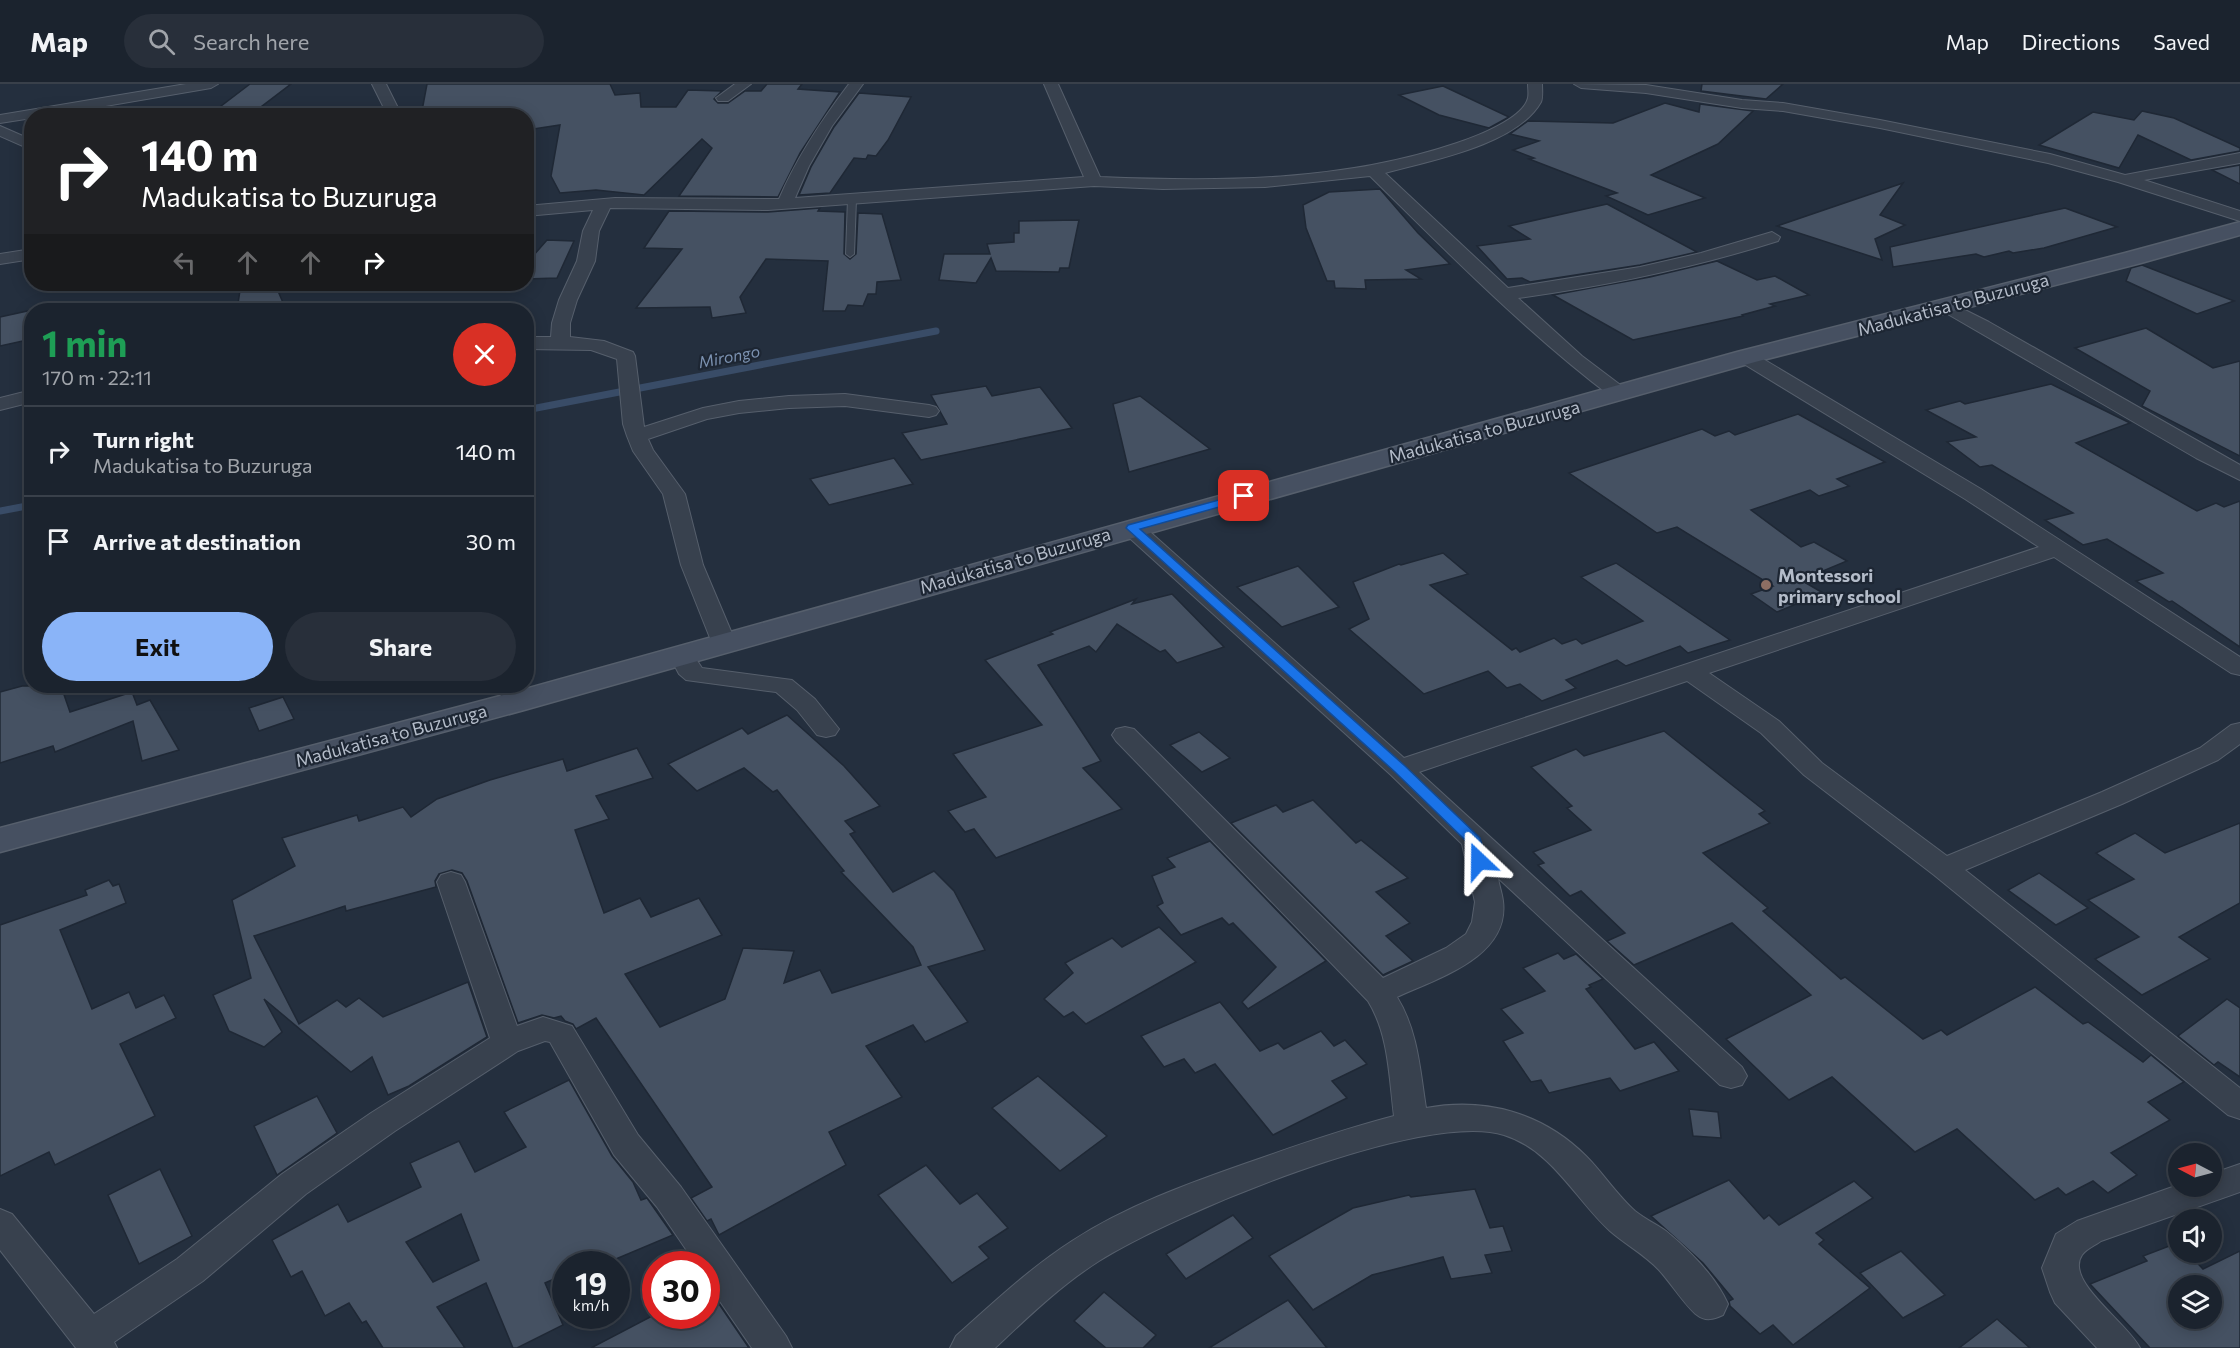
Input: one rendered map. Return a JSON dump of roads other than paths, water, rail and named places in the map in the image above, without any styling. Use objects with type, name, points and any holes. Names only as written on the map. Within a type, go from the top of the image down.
[{"type":"main road","name":"Madukatisa to Buzuruga","points":[[534,688],[681,655],[1746,357],[2133,258],[2240,228]]},
{"type":"main road","name":"Madukatisa to Buzuruga","points":[[0,840],[507,694]]},
{"type":"street","points":[[66,108],[211,84]]},
{"type":"street","points":[[379,84],[390,108]]},
{"type":"street","points":[[723,98],[744,84]]},
{"type":"street","points":[[785,204],[801,166],[825,125],[856,84]]},
{"type":"street","points":[[1051,84],[1094,181]]},
{"type":"street","points":[[534,210],[604,204],[741,206],[785,204],[1094,181],[1162,184],[1265,182],[1332,177],[1374,171],[1443,153],[1484,139],[1525,112],[1535,100],[1535,84]]},
{"type":"street","points":[[1581,84],[1646,86],[1742,105],[1783,107],[1838,115],[2050,159],[2124,179],[2240,216]]},
{"type":"street","points":[[0,119],[24,115]]},
{"type":"street","points":[[0,130],[24,142]]},
{"type":"street","points":[[2124,179],[2240,158]]},
{"type":"street","points":[[1374,171],[1437,233],[1506,294],[1575,360],[1620,394]]},
{"type":"street","points":[[560,342],[561,322],[568,300],[586,261],[591,231],[604,204]]},
{"type":"street","points":[[1506,294],[1563,287],[1723,254],[1772,237]]},
{"type":"street","points":[[0,259],[24,255]]},
{"type":"street","points":[[1945,305],[2081,381],[2170,436],[2240,474]]},
{"type":"street","points":[[534,343],[560,342],[607,348],[626,356],[633,424],[637,436],[644,451],[674,494],[692,565],[724,643]]},
{"type":"street","points":[[1746,357],[1973,494],[2054,549],[2240,668]]},
{"type":"street","points":[[0,404],[24,398]]},
{"type":"street","points":[[637,436],[703,414],[739,407],[789,402],[845,400],[929,411]]},
{"type":"street","points":[[1132,528],[1400,769],[1731,1076]]},
{"type":"street","points":[[1400,769],[2054,549]]},
{"type":"street","points":[[681,655],[688,669],[695,675],[783,685],[816,716],[825,729]]},
{"type":"street","points":[[1691,672],[1770,727],[1813,769],[1944,868],[2240,1106]]},
{"type":"street","points":[[1944,868],[2112,798],[2209,754],[2240,732]]},
{"type":"street","points":[[1125,735],[1379,993],[1393,1016],[1400,1040],[1412,1126]]},
{"type":"street","points":[[1379,993],[1457,956],[1478,941],[1487,922],[1489,902],[1475,841]]},
{"type":"street","points":[[452,882],[507,1042]]},
{"type":"street","points":[[0,1224],[94,1342],[190,1270],[294,1184],[383,1122],[507,1042],[543,1029],[552,1029],[561,1034],[626,1145],[669,1197],[773,1348]]},
{"type":"street","points":[[969,1348],[1047,1278],[1087,1250],[1141,1219],[1352,1141],[1435,1120],[1477,1118],[1514,1125],[1544,1139],[1589,1179],[1621,1219],[1655,1243],[1689,1278],[1710,1304]]},
{"type":"street","points":[[2121,1348],[2068,1292],[2060,1268],[2068,1245],[2089,1231],[2240,1178]]},
{"type":"lane","points":[[850,254],[852,199]]},
{"type":"waterway","name":"Mirongo","points":[[534,408],[936,331]]},
{"type":"waterway","name":"Mirongo","points":[[0,511],[24,506]]},
{"type":"place","name":"Montessori primary school","points":[[1766,585]]}]
